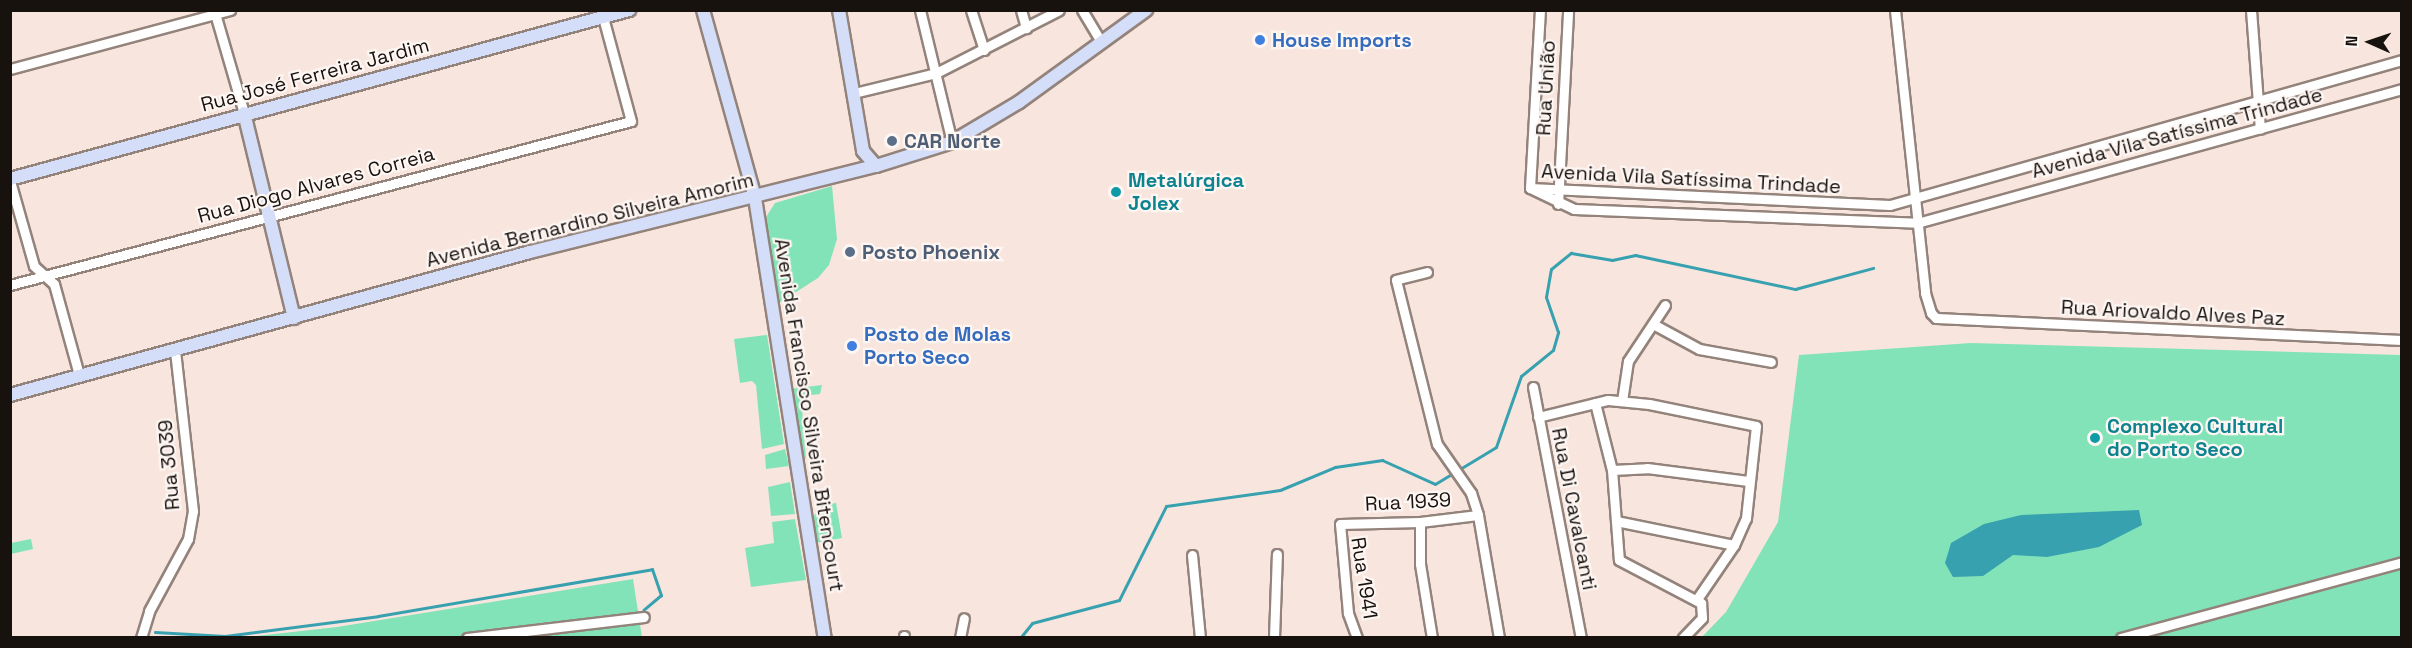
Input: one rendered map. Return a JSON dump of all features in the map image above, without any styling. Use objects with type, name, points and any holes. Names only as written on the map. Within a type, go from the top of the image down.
[{"type":"main road","name":"Rua José Ferreira Jardim","points":[[10,180],[602,14],[629,10]]},
{"type":"main road","name":"Avenida Francisco Silveira Bitencourt","points":[[703,10],[755,198],[825,638]]},
{"type":"main road","points":[[838,10],[863,151],[876,166]]},
{"type":"main road","name":"Avenida Bernardino Silveira Amorim","points":[[10,395],[530,252],[847,174],[952,142],[1019,102],[1146,10]]},
{"type":"main road","points":[[244,113],[294,318]]},
{"type":"main road","points":[[847,174],[863,151]]},
{"type":"street","points":[[10,69],[230,10]]},
{"type":"street","points":[[920,10],[952,142]]},
{"type":"street","points":[[971,10],[984,50]]},
{"type":"street","points":[[1022,10],[1026,28]]},
{"type":"street","points":[[854,93],[936,73],[1059,10]]},
{"type":"street","points":[[1082,10],[1101,42]]},
{"type":"street","name":"Rua União","points":[[1530,188],[1540,10]]},
{"type":"street","name":"Rua União","points":[[1558,204],[1568,10]]},
{"type":"street","points":[[1895,10],[1917,223]]},
{"type":"street","points":[[2251,10],[2260,129]]},
{"type":"street","points":[[214,13],[244,113]]},
{"type":"street","name":"Rua Diogo Alvares Correia","points":[[10,285],[631,121],[602,14]]},
{"type":"street","name":"Avenida Vila Satíssima Trindade","points":[[1530,188],[1869,206],[1914,198],[2402,60]]},
{"type":"street","name":"Avenida Vila Satíssima Trindade","points":[[1530,188],[1558,204],[1574,209],[1917,223],[2402,89]]},
{"type":"street","points":[[10,180],[34,267],[54,284],[79,375]]},
{"type":"street","name":"Rua Ariovaldo Alves Paz","points":[[1917,223],[1927,304],[1930,313],[1943,320],[2402,340]]},
{"type":"street","points":[[1427,272],[1396,280],[1437,444],[1459,474],[1478,515],[1499,638]]},
{"type":"street","points":[[1622,400],[1628,361],[1665,305]]},
{"type":"street","points":[[1653,324],[1699,349],[1771,362]]},
{"type":"street","name":"Rua 3039","points":[[141,638],[149,612],[188,539],[193,511],[175,350]]},
{"type":"street","name":"Rua Di Cavalcanti","points":[[1533,387],[1581,638]]},
{"type":"street","points":[[1538,417],[1595,403],[1622,400],[1756,426],[1748,481],[1746,518],[1734,545],[1700,603],[1702,618],[1683,638]]},
{"type":"street","points":[[1595,403],[1612,470],[1619,560],[1700,603]]},
{"type":"street","points":[[1612,470],[1647,468],[1748,481]]},
{"type":"street","name":"Rua 1939","points":[[1340,524],[1420,522],[1478,515]]},
{"type":"street","points":[[1616,520],[1734,545]]},
{"type":"street","points":[[1420,522],[1420,564],[1432,638]]},
{"type":"street","name":"Rua 1941","points":[[1340,524],[1348,613],[1357,638]]},
{"type":"street","points":[[1274,638],[1277,554]]},
{"type":"street","points":[[1192,555],[1200,638]]},
{"type":"street","points":[[2121,638],[2402,562]]},
{"type":"street","points":[[467,638],[539,634],[644,617]]},
{"type":"street","points":[[960,638],[964,618]]},
{"type":"green space","points":[[832,186],[837,239],[829,265],[818,278],[779,303],[766,217],[775,203]]},
{"type":"green space","points":[[767,335],[784,444],[762,449],[756,385],[752,381],[740,383],[734,339]]},
{"type":"green space","name":"Complexo Cultural do Porto Seco","points":[[1971,343],[2401,355],[2401,637],[1701,638],[1726,612],[1778,522],[1799,355]]},
{"type":"green space","points":[[822,385],[820,394],[801,396],[806,459],[800,453],[791,389]]},
{"type":"green space","points":[[785,449],[789,466],[766,469],[765,455]]},
{"type":"green space","points":[[790,482],[795,514],[771,516],[768,487]]},
{"type":"green space","points":[[836,503],[842,538],[815,543],[811,520],[822,505]]},
{"type":"green space","points":[[795,519],[806,580],[751,587],[745,548],[774,543],[772,522]]},
{"type":"green space","points":[[31,539],[33,549],[11,554],[11,543]]},
{"type":"green space","points":[[633,579],[642,637],[237,638],[337,627]]},
{"type":"water","points":[[2139,510],[2142,525],[2099,547],[2047,557],[2013,555],[1983,576],[1953,577],[1945,563],[1951,543],[1984,524],[2021,515]]},
{"type":"waterway","points":[[1020,638],[1032,623],[1119,600],[1166,506],[1280,490],[1335,467],[1382,460],[1435,484],[1496,447],[1521,376],[1553,350],[1558,332],[1546,297],[1551,269],[1571,253],[1612,260],[1635,255],[1795,289],[1873,268]]},
{"type":"waterway","points":[[155,632],[225,636],[378,616],[652,569],[661,595],[643,610]]},
{"type":"place","name":"House Imports","points":[[1260,40]]},
{"type":"place","name":"CAR Norte","points":[[892,141]]},
{"type":"place","name":"Metalúrgica Jolex","points":[[1116,192]]},
{"type":"place","name":"Posto Phoenix","points":[[850,252]]},
{"type":"place","name":"Posto de Molas Porto Seco","points":[[852,346]]},
{"type":"place","name":"Complexo Cultural do Porto Seco","points":[[2095,438]]}]
